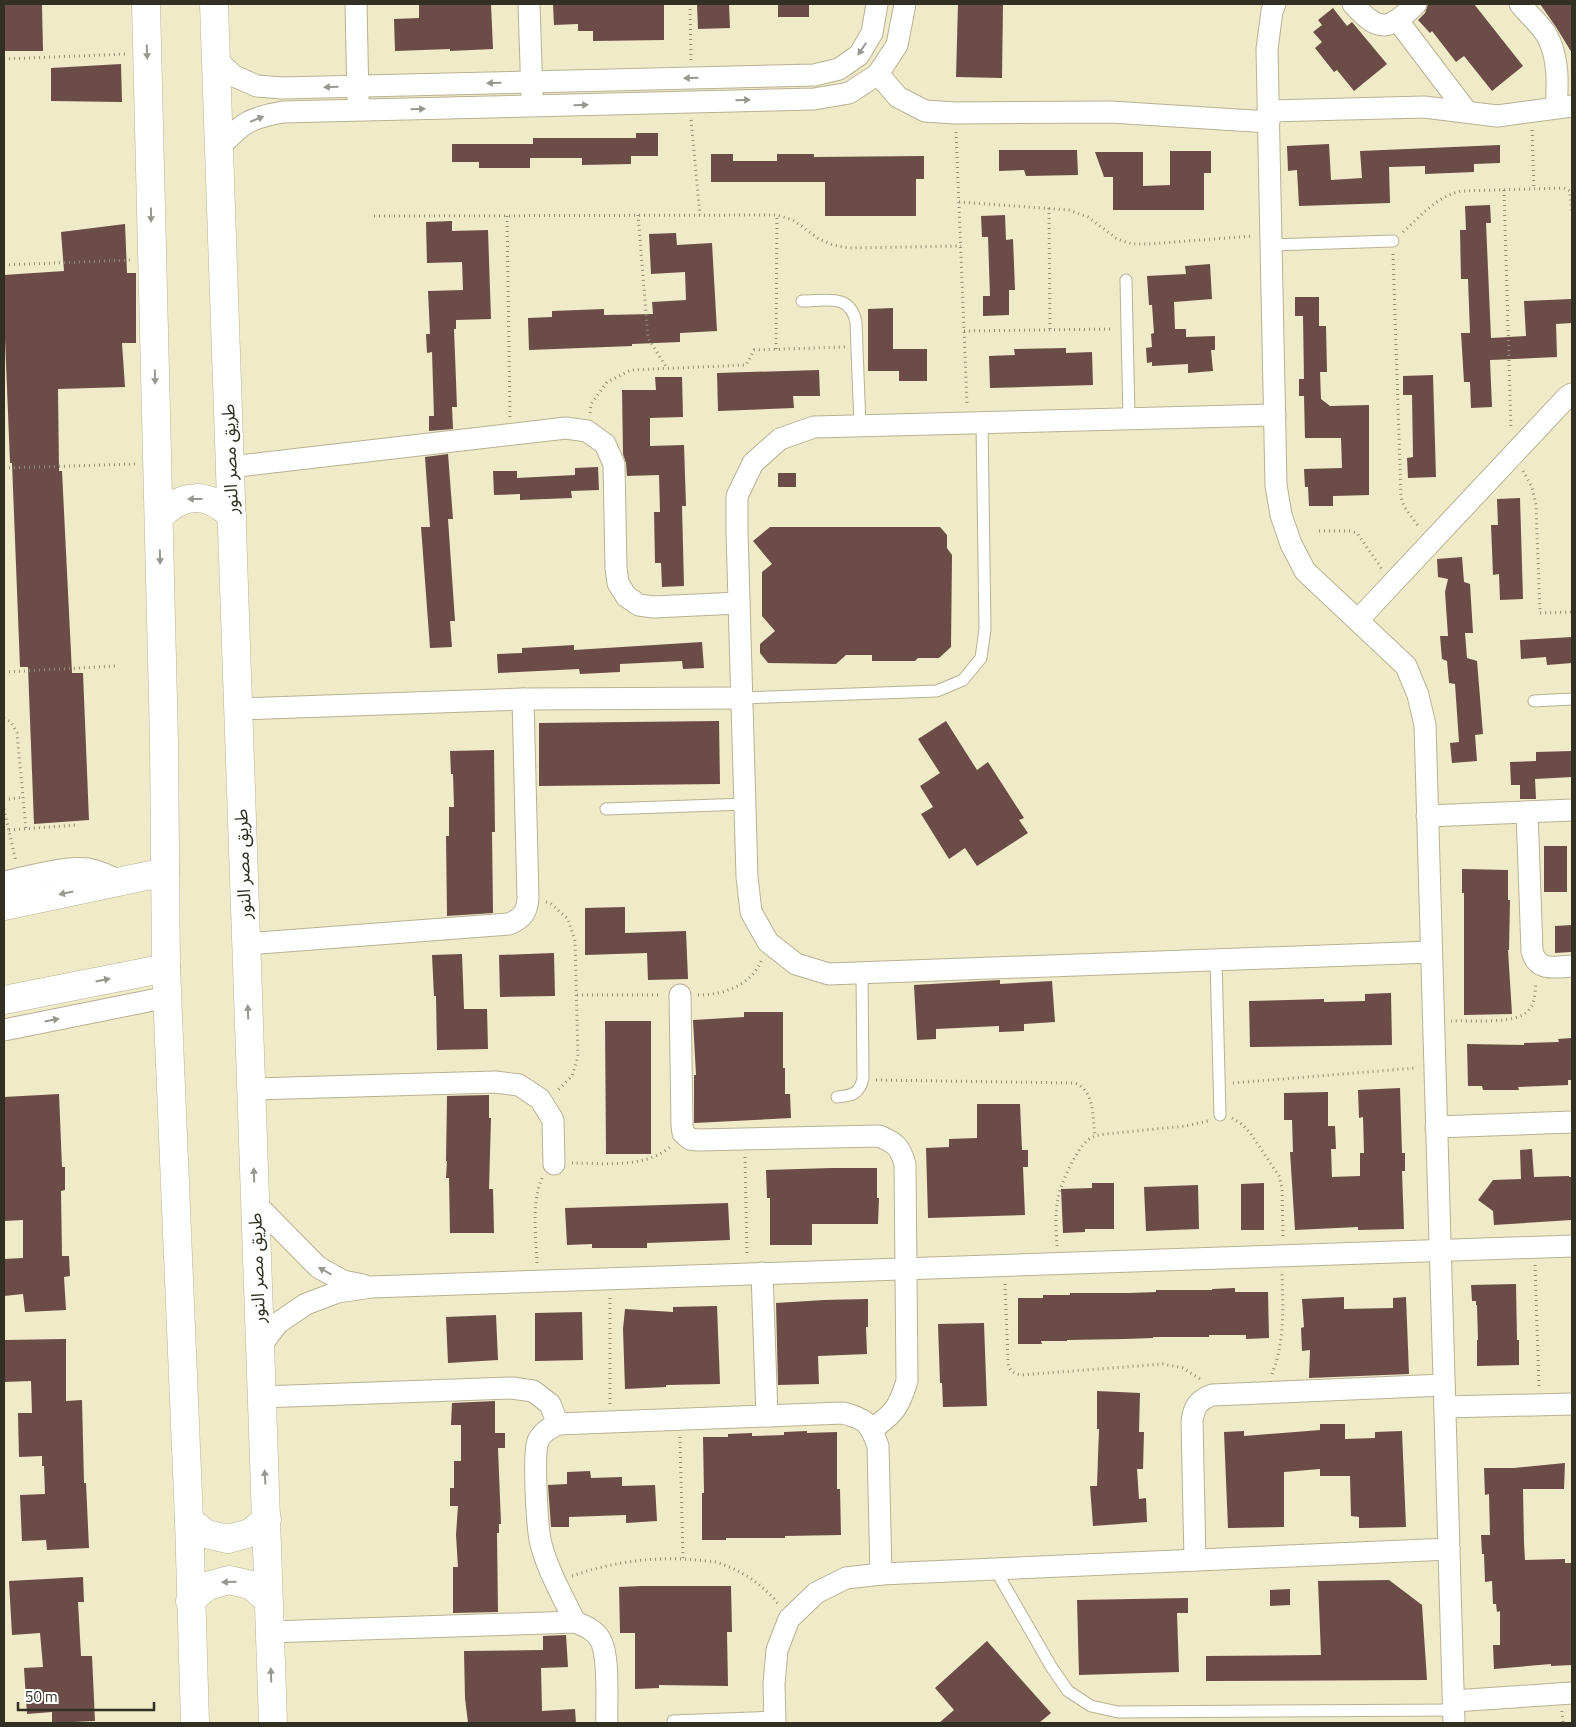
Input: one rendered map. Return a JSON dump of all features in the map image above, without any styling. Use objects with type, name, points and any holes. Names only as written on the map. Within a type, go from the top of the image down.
[{"type":"street","points":[[146,4],[159,517],[166,968],[189,1520],[195,1723]]},
{"type":"street","name":"طريق مصر النور","points":[[214,4],[273,1723]]},
{"type":"street","points":[[356,4],[358,110]]},
{"type":"street","points":[[529,4],[532,106]]},
{"type":"street","points":[[216,59],[234,76],[257,86],[282,88],[814,75],[839,70],[859,55],[872,33],[878,4]]},
{"type":"street","points":[[219,148],[236,129],[258,117],[283,112],[814,98],[849,93],[878,74],[898,45],[905,4]]},
{"type":"street","points":[[1353,4],[1373,23],[1386,25],[1398,21],[1416,4]]},
{"type":"street","points":[[878,74],[898,97],[925,111],[955,113],[1111,112],[1268,116],[1424,107],[1497,116],[1564,107],[1558,90],[1553,52],[1546,34],[1520,4]]},
{"type":"street","points":[[1271,6],[1267,49],[1268,116],[1276,485],[1281,515],[1291,544],[1306,571],[1406,666],[1418,695],[1425,726],[1454,1711],[1572,1693]]},
{"type":"street","points":[[1398,21],[1467,112]]},
{"type":"street","points":[[1358,620],[1511,456],[1572,394]]},
{"type":"street","points":[[1275,415],[814,428],[780,439],[753,463],[737,496],[736,532],[747,877],[751,912],[768,942],[796,964],[829,974],[1431,952]]},
{"type":"street","points":[[230,467],[566,428],[587,431],[605,444],[614,464],[616,568],[618,583],[626,596],[638,604],[653,607],[739,603]]},
{"type":"street","points":[[159,517],[168,507],[175,503],[195,498],[209,500],[222,506],[232,516]]},
{"type":"street","points":[[238,709],[523,700],[742,698]]},
{"type":"street","points":[[246,944],[510,924],[520,919],[527,909],[528,898],[523,700]]},
{"type":"street","points":[[1427,816],[1572,810]]},
{"type":"street","points":[[1527,812],[1532,951],[1534,959],[1539,965],[1547,967],[1572,966]]},
{"type":"street","points":[[12,881],[68,870],[87,869],[105,874],[120,882]]},
{"type":"street","points":[[4,906],[165,872]]},
{"type":"street","points":[[4,1000],[166,968]]},
{"type":"street","points":[[680,995],[683,1133],[690,1139],[879,1136],[892,1141],[901,1151],[905,1164],[907,1381],[901,1401],[889,1417],[872,1429]]},
{"type":"street","points":[[4,1030],[168,996]]},
{"type":"street","points":[[251,1089],[495,1082],[519,1085],[540,1099],[554,1120],[554,1164]]},
{"type":"street","points":[[1436,1127],[1572,1122]]},
{"type":"street","points":[[255,1204],[318,1267],[343,1281],[371,1287]]},
{"type":"street","points":[[259,1348],[278,1323],[306,1304],[338,1292],[371,1287],[1572,1246]]},
{"type":"street","points":[[755,1274],[767,1416]]},
{"type":"street","points":[[1195,1560],[1192,1421],[1194,1409],[1202,1399],[1212,1395],[1263,1392],[1444,1385]]},
{"type":"street","points":[[261,1397],[512,1388],[533,1391],[550,1404],[558,1424]]},
{"type":"street","points":[[1445,1407],[1572,1404]]},
{"type":"street","points":[[575,1622],[547,1564],[538,1526],[538,1441],[546,1430],[558,1424],[843,1414],[859,1418],[872,1429],[878,1446],[881,1574]]},
{"type":"street","points":[[189,1520],[206,1534],[228,1539],[250,1533],[267,1518]]},
{"type":"street","points":[[775,1720],[774,1684],[777,1650],[789,1619],[816,1594],[846,1578],[881,1574],[1449,1549]]},
{"type":"street","points":[[190,1601],[207,1586],[229,1580],[251,1586],[268,1600]]},
{"type":"street","points":[[269,1632],[575,1622],[589,1628],[600,1639],[605,1653],[607,1723]]},
{"type":"lane","points":[[1271,240],[1393,241]]},
{"type":"lane","points":[[1126,280],[1129,419]]},
{"type":"lane","points":[[802,301],[836,301],[846,304],[854,312],[860,426]]},
{"type":"lane","points":[[742,698],[937,691],[963,680],[981,658],[986,629],[975,423]]},
{"type":"lane","points":[[1534,701],[1572,699]]},
{"type":"lane","points":[[606,809],[745,804]]},
{"type":"lane","points":[[1216,960],[1220,1115]]},
{"type":"lane","points":[[837,1097],[850,1096],[857,1092],[863,1078],[862,973]]},
{"type":"lane","points":[[995,1569],[1052,1668],[1068,1691],[1090,1706],[1118,1718],[1454,1711]]},
{"type":"lane","points":[[673,1721],[775,1720]]},
{"type":"path","points":[[690,4],[692,78]]},
{"type":"path","points":[[4,59],[148,54]]},
{"type":"path","points":[[689,102],[700,215]]},
{"type":"path","points":[[1532,112],[1534,189]]},
{"type":"path","points":[[955,113],[964,331],[975,423]]},
{"type":"path","points":[[1431,542],[1405,508],[1401,498],[1393,241],[1437,200],[1461,191],[1567,189],[1571,195],[1572,213]]},
{"type":"path","points":[[1504,190],[1511,456],[1523,470],[1532,487],[1536,505],[1540,613],[1572,612]]},
{"type":"path","points":[[959,202],[1069,210],[1088,217],[1117,239],[1132,244],[1271,240]]},
{"type":"path","points":[[1049,208],[1050,330]]},
{"type":"path","points":[[638,215],[648,338],[667,368]]},
{"type":"path","points":[[776,349],[777,215]]},
{"type":"path","points":[[374,216],[777,215],[793,220],[819,239],[833,245],[849,248],[961,246]]},
{"type":"path","points":[[507,216],[510,435]]},
{"type":"path","points":[[4,265],[152,259]]},
{"type":"path","points":[[964,331],[1127,329]]},
{"type":"path","points":[[587,431],[591,404],[606,382],[630,370],[746,365],[754,350],[856,347]]},
{"type":"path","points":[[4,468],[157,463]]},
{"type":"path","points":[[1319,531],[1350,531],[1357,533],[1392,584]]},
{"type":"path","points":[[4,672],[116,666]]},
{"type":"path","points":[[4,718],[11,722],[17,733],[26,829]]},
{"type":"path","points":[[4,800],[23,797]]},
{"type":"path","points":[[4,809],[9,830],[12,881]]},
{"type":"path","points":[[9,830],[76,825]]},
{"type":"path","points":[[528,898],[551,904],[568,919],[576,941],[578,1057],[572,1076],[563,1086],[558,1091],[540,1099]]},
{"type":"path","points":[[1433,1022],[1513,1019],[1523,1016],[1530,1009],[1534,999],[1539,965]]},
{"type":"path","points":[[1220,1084],[1434,1067]]},
{"type":"path","points":[[863,1078],[890,1082],[1075,1083],[1083,1087],[1089,1094],[1095,1135]]},
{"type":"path","points":[[1057,1264],[1056,1213],[1061,1186],[1081,1148],[1087,1141],[1095,1135],[1186,1126],[1204,1122],[1220,1115],[1232,1118],[1243,1125],[1278,1176],[1282,1188],[1283,1322],[1280,1346],[1273,1370],[1263,1392]]},
{"type":"path","points":[[538,1281],[535,1208],[537,1191],[543,1176],[554,1164],[634,1162],[653,1158],[670,1148],[683,1133]]},
{"type":"path","points":[[745,1139],[755,1274]]},
{"type":"path","points":[[1535,1247],[1539,1404]]},
{"type":"path","points":[[1004,1266],[1008,1362],[1009,1369],[1014,1374],[1022,1375],[1163,1364],[1183,1368],[1200,1379],[1212,1395]]},
{"type":"path","points":[[610,1279],[610,1422]]},
{"type":"path","points":[[680,1419],[683,1559]]},
{"type":"path","points":[[556,1581],[612,1565],[641,1561],[683,1559],[715,1562],[745,1574],[770,1594],[789,1619]]},
{"type":"building","points":[[4,4],[42,4],[43,51],[4,51]]},
{"type":"building","points":[[419,4],[491,4],[493,49],[395,51],[394,19],[419,18]]},
{"type":"building","points":[[553,4],[664,4],[664,40],[593,41],[593,31],[578,31],[578,24],[554,25]]},
{"type":"building","points":[[697,4],[729,4],[730,28],[698,29]]},
{"type":"building","points":[[778,4],[809,4],[809,17],[778,17]]},
{"type":"building","points":[[958,4],[1003,4],[1002,78],[956,77]]},
{"type":"building","points":[[1428,4],[1474,4],[1523,66],[1492,91],[1464,56],[1456,62],[1432,31],[1430,33],[1418,20],[1425,13]]},
{"type":"building","points":[[1540,4],[1572,4],[1572,53],[1556,27]]},
{"type":"building","points":[[1333,8],[1347,26],[1352,22],[1387,64],[1354,91],[1337,70],[1334,72],[1315,48],[1322,42],[1313,32],[1322,25],[1318,20]]},
{"type":"building","points":[[121,64],[122,102],[51,101],[51,68]]},
{"type":"building","points":[[636,133],[658,133],[658,156],[631,156],[631,164],[582,165],[582,158],[530,158],[530,168],[479,168],[479,162],[452,162],[452,144],[533,144],[533,138],[636,138]]},
{"type":"building","points":[[1329,144],[1331,180],[1362,178],[1360,151],[1500,145],[1500,163],[1474,164],[1474,172],[1425,174],[1425,166],[1389,167],[1390,203],[1299,206],[1297,170],[1288,171],[1287,146]]},
{"type":"building","points":[[999,150],[1077,150],[1078,175],[1026,176],[1024,170],[999,171]]},
{"type":"building","points":[[1170,151],[1211,151],[1211,173],[1204,173],[1204,210],[1113,210],[1113,177],[1104,177],[1095,152],[1143,152],[1143,186],[1170,185]]},
{"type":"building","points":[[711,154],[733,154],[733,161],[777,161],[777,154],[814,154],[814,157],[924,156],[924,179],[916,179],[916,216],[825,216],[825,182],[711,182]]},
{"type":"building","points":[[1490,205],[1491,223],[1486,223],[1491,338],[1526,336],[1524,301],[1572,299],[1572,323],[1556,324],[1557,357],[1490,360],[1492,407],[1471,408],[1470,382],[1464,382],[1461,333],[1470,333],[1468,279],[1461,279],[1460,230],[1466,230],[1465,206]]},
{"type":"building","points":[[1005,215],[1006,240],[1013,239],[1015,290],[1009,290],[1009,315],[983,316],[983,296],[990,296],[988,237],[982,237],[981,216]]},
{"type":"building","points":[[452,221],[452,231],[488,230],[491,319],[456,320],[456,329],[454,329],[457,407],[452,407],[453,429],[429,431],[429,416],[434,416],[432,352],[427,353],[426,334],[430,334],[428,291],[463,290],[462,262],[427,263],[426,222]]},
{"type":"building","points":[[125,224],[127,273],[136,273],[136,343],[122,343],[125,387],[58,389],[59,471],[62,471],[72,673],[83,673],[89,820],[34,824],[28,667],[20,667],[12,463],[10,463],[4,275],[64,271],[61,232]]},
{"type":"building","points":[[676,233],[677,245],[712,243],[717,331],[680,333],[680,342],[529,350],[528,318],[552,317],[552,311],[604,309],[604,315],[653,314],[652,302],[686,300],[685,272],[651,274],[649,234]]},
{"type":"building","points":[[1210,264],[1212,299],[1174,302],[1175,329],[1186,329],[1186,337],[1215,336],[1215,350],[1211,350],[1213,371],[1188,373],[1188,364],[1152,366],[1152,362],[1147,363],[1146,348],[1152,347],[1151,334],[1154,333],[1152,305],[1149,305],[1147,276],[1186,274],[1185,266]]},
{"type":"building","points":[[1295,297],[1319,297],[1319,326],[1326,326],[1327,372],[1320,372],[1321,399],[1330,406],[1369,405],[1369,495],[1333,496],[1333,506],[1309,506],[1308,487],[1305,487],[1304,469],[1342,468],[1341,438],[1305,438],[1304,396],[1299,396],[1299,379],[1304,379],[1303,316],[1295,316]]},
{"type":"building","points":[[893,308],[893,349],[927,349],[927,381],[899,381],[899,371],[868,371],[868,309]]},
{"type":"building","points":[[1066,348],[1066,353],[1092,352],[1093,385],[990,388],[989,356],[1015,355],[1014,349]]},
{"type":"building","points":[[819,370],[820,396],[793,396],[794,408],[718,411],[717,373]]},
{"type":"building","points":[[1433,375],[1436,477],[1408,478],[1407,458],[1413,457],[1412,395],[1403,395],[1403,376]]},
{"type":"building","points":[[655,377],[682,377],[683,417],[650,418],[650,446],[684,445],[686,506],[682,506],[684,586],[662,587],[661,563],[655,563],[654,512],[660,512],[659,475],[627,476],[623,454],[622,390],[656,390]]},
{"type":"building","points":[[448,454],[453,519],[448,519],[455,621],[450,621],[452,647],[430,648],[421,527],[430,527],[425,457]]},
{"type":"building","points":[[598,467],[599,490],[571,491],[572,498],[520,500],[520,494],[494,495],[493,471],[517,471],[517,478],[575,475],[575,468]]},
{"type":"building","points":[[778,473],[796,473],[796,487],[778,487]]},
{"type":"building","points":[[1520,498],[1523,599],[1500,600],[1499,574],[1493,575],[1491,525],[1498,525],[1497,499]]},
{"type":"building","points":[[770,527],[940,527],[947,535],[947,548],[952,555],[951,647],[939,658],[918,658],[915,661],[872,661],[872,655],[846,655],[836,664],[768,663],[760,653],[760,644],[775,631],[762,616],[762,572],[772,564],[753,541]]},
{"type":"building","points":[[1462,557],[1464,582],[1470,584],[1473,633],[1465,633],[1467,658],[1477,661],[1483,734],[1475,735],[1477,761],[1452,763],[1450,743],[1459,742],[1455,684],[1449,683],[1447,661],[1442,659],[1440,636],[1448,636],[1445,592],[1448,579],[1438,577],[1437,559]]},
{"type":"building","points":[[1572,637],[1572,663],[1547,665],[1546,657],[1521,659],[1520,640]]},
{"type":"building","points":[[702,642],[704,668],[683,669],[682,661],[620,664],[620,672],[580,674],[579,669],[498,673],[497,654],[522,653],[522,648],[574,645],[574,650]]},
{"type":"building","points":[[719,721],[720,784],[539,786],[539,723]]},
{"type":"building","points":[[946,721],[977,770],[988,762],[1024,818],[1019,820],[1028,833],[977,866],[965,848],[949,859],[921,814],[933,807],[920,786],[940,773],[918,739]]},
{"type":"building","points":[[494,750],[495,832],[492,832],[493,913],[447,916],[446,836],[449,836],[449,807],[454,807],[450,751]]},
{"type":"building","points":[[1572,751],[1572,777],[1535,779],[1536,799],[1520,799],[1520,785],[1511,785],[1510,762],[1536,761],[1536,752]]},
{"type":"building","points":[[1544,846],[1567,846],[1567,892],[1544,892]]},
{"type":"building","points":[[1462,869],[1508,870],[1508,900],[1510,900],[1508,950],[1512,1014],[1464,1015],[1464,893],[1462,893]]},
{"type":"building","points":[[625,907],[625,933],[686,931],[688,979],[648,980],[647,953],[585,955],[585,908]]},
{"type":"building","points":[[1572,925],[1571,952],[1555,953],[1555,926]]},
{"type":"building","points":[[554,953],[555,996],[500,997],[499,955]]},
{"type":"building","points":[[462,954],[464,1009],[487,1009],[488,1049],[437,1050],[436,996],[434,996],[432,955]]},
{"type":"building","points":[[1000,980],[1000,984],[1052,981],[1055,1022],[1024,1024],[1024,1031],[999,1032],[999,1026],[936,1029],[936,1039],[917,1040],[914,985]]},
{"type":"building","points":[[1391,993],[1392,1045],[1250,1047],[1249,1001],[1324,999],[1324,1002],[1365,1001],[1365,994]]},
{"type":"building","points":[[744,1012],[783,1012],[783,1068],[785,1068],[785,1094],[790,1094],[791,1118],[694,1123],[694,1075],[696,1075],[693,1020],[744,1017]]},
{"type":"building","points":[[605,1021],[651,1021],[651,1154],[606,1154]]},
{"type":"building","points":[[1572,1038],[1572,1080],[1568,1080],[1568,1085],[1518,1087],[1519,1090],[1483,1090],[1482,1086],[1468,1086],[1467,1044],[1524,1045],[1524,1043],[1559,1042],[1558,1039]]},
{"type":"building","points":[[1400,1088],[1402,1153],[1405,1153],[1405,1171],[1402,1171],[1404,1229],[1358,1230],[1358,1227],[1295,1230],[1290,1152],[1293,1152],[1292,1120],[1284,1120],[1284,1093],[1328,1092],[1328,1126],[1335,1126],[1336,1149],[1331,1149],[1332,1177],[1360,1176],[1360,1153],[1364,1153],[1363,1117],[1359,1118],[1358,1090]]},
{"type":"building","points":[[59,1094],[62,1167],[65,1167],[65,1190],[61,1191],[62,1256],[69,1256],[70,1276],[64,1277],[66,1310],[25,1312],[23,1294],[4,1296],[4,1259],[23,1258],[23,1220],[4,1221],[4,1097]]},
{"type":"building","points":[[489,1095],[489,1118],[491,1118],[489,1189],[493,1189],[494,1233],[450,1233],[449,1178],[446,1178],[447,1096]]},
{"type":"building","points":[[977,1104],[1020,1104],[1022,1150],[1028,1150],[1028,1167],[1023,1167],[1025,1215],[928,1218],[926,1148],[949,1147],[949,1139],[977,1138]]},
{"type":"building","points":[[1532,1149],[1534,1177],[1572,1177],[1571,1220],[1494,1225],[1493,1211],[1478,1200],[1493,1180],[1521,1179],[1520,1150]]},
{"type":"building","points":[[877,1168],[878,1224],[812,1224],[812,1245],[770,1245],[770,1198],[767,1198],[766,1170]]},
{"type":"building","points":[[1092,1183],[1114,1183],[1114,1229],[1085,1229],[1085,1232],[1063,1233],[1061,1189],[1092,1188]]},
{"type":"building","points":[[1264,1183],[1264,1230],[1241,1230],[1241,1184]]},
{"type":"building","points":[[1198,1185],[1199,1229],[1146,1231],[1144,1187]]},
{"type":"building","points":[[728,1203],[730,1240],[647,1243],[647,1248],[592,1248],[592,1244],[567,1245],[565,1208]]},
{"type":"building","points":[[1516,1284],[1519,1365],[1477,1366],[1477,1305],[1476,1301],[1472,1301],[1471,1285]]},
{"type":"building","points":[[1235,1288],[1235,1292],[1268,1292],[1269,1338],[1246,1339],[1246,1335],[1209,1335],[1209,1337],[1067,1340],[1041,1341],[1042,1344],[1018,1344],[1018,1298],[1043,1298],[1043,1295],[1070,1295],[1070,1293],[1129,1293],[1156,1292],[1156,1290]]},
{"type":"building","points":[[1344,1297],[1344,1309],[1393,1308],[1393,1298],[1406,1297],[1409,1374],[1309,1378],[1310,1350],[1302,1351],[1301,1328],[1304,1327],[1302,1299]]},
{"type":"building","points":[[868,1299],[867,1354],[818,1356],[819,1384],[778,1385],[776,1303]]},
{"type":"building","points":[[717,1306],[720,1384],[666,1385],[666,1387],[625,1389],[623,1329],[625,1309],[673,1312],[673,1307]]},
{"type":"building","points":[[582,1312],[583,1360],[535,1361],[535,1313]]},
{"type":"building","points":[[496,1315],[498,1360],[448,1363],[446,1317]]},
{"type":"building","points":[[984,1323],[987,1406],[943,1407],[942,1383],[940,1383],[938,1324]]},
{"type":"building","points":[[66,1339],[66,1401],[82,1400],[84,1483],[86,1483],[89,1548],[47,1550],[46,1540],[22,1541],[20,1495],[45,1494],[44,1466],[42,1466],[42,1456],[19,1457],[18,1413],[32,1413],[31,1381],[4,1382],[4,1340]]},
{"type":"building","points":[[1097,1391],[1140,1393],[1139,1432],[1144,1432],[1143,1469],[1137,1469],[1139,1499],[1146,1498],[1147,1522],[1093,1526],[1090,1486],[1097,1486],[1099,1429],[1097,1429]]},
{"type":"building","points":[[495,1401],[495,1433],[505,1433],[505,1448],[498,1448],[501,1524],[499,1524],[499,1533],[497,1533],[498,1612],[453,1613],[453,1567],[458,1567],[456,1535],[458,1506],[450,1506],[450,1488],[454,1488],[454,1461],[461,1461],[461,1425],[451,1425],[452,1403]]},
{"type":"building","points":[[1320,1424],[1345,1424],[1345,1439],[1375,1438],[1375,1432],[1402,1431],[1406,1527],[1359,1528],[1359,1517],[1351,1516],[1350,1476],[1320,1476],[1320,1469],[1284,1472],[1284,1527],[1228,1528],[1224,1432],[1244,1431],[1244,1436],[1320,1430]]},
{"type":"building","points":[[807,1431],[807,1433],[837,1432],[837,1489],[840,1489],[841,1535],[702,1540],[702,1493],[704,1493],[703,1437],[728,1437],[728,1434],[752,1433],[752,1436],[784,1435],[784,1432]]},
{"type":"building","points":[[1565,1463],[1564,1489],[1523,1489],[1524,1543],[1525,1560],[1565,1559],[1565,1563],[1572,1563],[1572,1665],[1551,1666],[1551,1664],[1494,1669],[1493,1645],[1500,1645],[1500,1611],[1497,1612],[1496,1604],[1493,1604],[1492,1581],[1485,1582],[1481,1535],[1490,1535],[1489,1494],[1485,1495],[1484,1468],[1514,1468]]},
{"type":"building","points":[[590,1471],[591,1478],[622,1477],[622,1486],[655,1485],[657,1521],[626,1523],[626,1515],[569,1517],[569,1527],[551,1527],[548,1485],[567,1484],[567,1472]]},
{"type":"building","points":[[83,1577],[84,1602],[78,1602],[81,1656],[92,1656],[95,1721],[52,1723],[52,1712],[27,1714],[24,1668],[43,1667],[40,1633],[12,1635],[9,1581]]},
{"type":"building","points":[[1389,1580],[1422,1605],[1427,1680],[1206,1681],[1206,1656],[1321,1655],[1318,1581]]},
{"type":"building","points":[[731,1586],[732,1632],[727,1632],[728,1686],[659,1685],[659,1688],[635,1689],[635,1633],[620,1633],[619,1587]]},
{"type":"building","points":[[1290,1589],[1290,1605],[1270,1606],[1270,1590]]},
{"type":"building","points":[[1188,1598],[1188,1613],[1177,1613],[1179,1672],[1079,1675],[1077,1600]]},
{"type":"building","points":[[566,1635],[568,1667],[541,1668],[542,1711],[575,1709],[576,1723],[468,1723],[465,1698],[464,1651],[543,1650],[543,1636]]},
{"type":"building","points":[[987,1641],[1051,1713],[1039,1723],[939,1723],[954,1710],[935,1688]]}]
